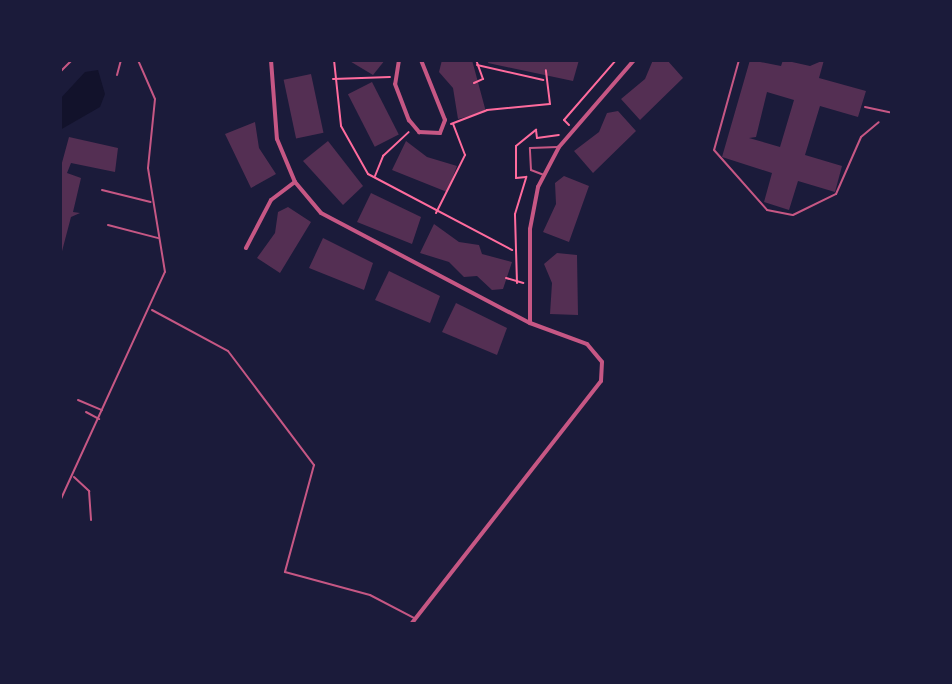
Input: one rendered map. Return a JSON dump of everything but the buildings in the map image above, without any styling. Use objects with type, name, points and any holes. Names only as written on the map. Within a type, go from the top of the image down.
[{"type":"street","points":[[271,60],[271,113],[295,182],[341,229],[530,323],[596,351],[601,381],[411,624]]},
{"type":"street","points":[[399,60],[394,77],[413,127],[427,135],[445,126],[421,60]]},
{"type":"street","points":[[530,323],[530,229],[544,176],[559,147],[634,60]]},
{"type":"street","points":[[246,248],[271,200],[295,182]]},
{"type":"lane","points":[[60,72],[72,60]]},
{"type":"lane","points":[[117,75],[121,60]]},
{"type":"lane","points":[[60,501],[152,310],[165,272],[152,203],[155,99],[138,60]]},
{"type":"lane","points":[[739,60],[714,150],[767,210],[793,215],[836,194],[861,137],[879,122]]},
{"type":"lane","points":[[816,60],[847,60]]},
{"type":"lane","points":[[865,107],[889,112]]},
{"type":"lane","points":[[544,176],[531,170],[530,148],[559,147]]},
{"type":"lane","points":[[102,190],[152,203]]},
{"type":"lane","points":[[108,225],[160,238]]},
{"type":"lane","points":[[152,310],[228,351],[314,465],[285,572],[370,595],[414,618]]},
{"type":"lane","points":[[78,400],[103,410]]},
{"type":"lane","points":[[86,412],[99,419]]},
{"type":"lane","points":[[73,477],[89,491],[91,520]]},
{"type":"path","points":[[334,60],[331,79],[345,137],[375,177],[435,214],[514,251]]},
{"type":"path","points":[[474,83],[483,79],[476,60]]},
{"type":"path","points":[[485,66],[486,60]]},
{"type":"path","points":[[517,283],[514,251],[526,177],[516,178],[519,139],[536,130],[537,138],[563,133],[569,125],[564,120],[616,60]]},
{"type":"path","points":[[477,65],[544,80]]},
{"type":"path","points":[[445,126],[487,110],[550,104],[544,80],[546,70]]},
{"type":"path","points":[[331,79],[394,77]]},
{"type":"path","points":[[435,214],[465,155],[453,123]]},
{"type":"path","points":[[375,177],[383,156],[413,127]]},
{"type":"path","points":[[506,278],[517,283],[524,282]]},
{"type":"shaded area","points":[[98,70],[105,94],[100,107],[60,130],[60,99],[85,72]]}]
